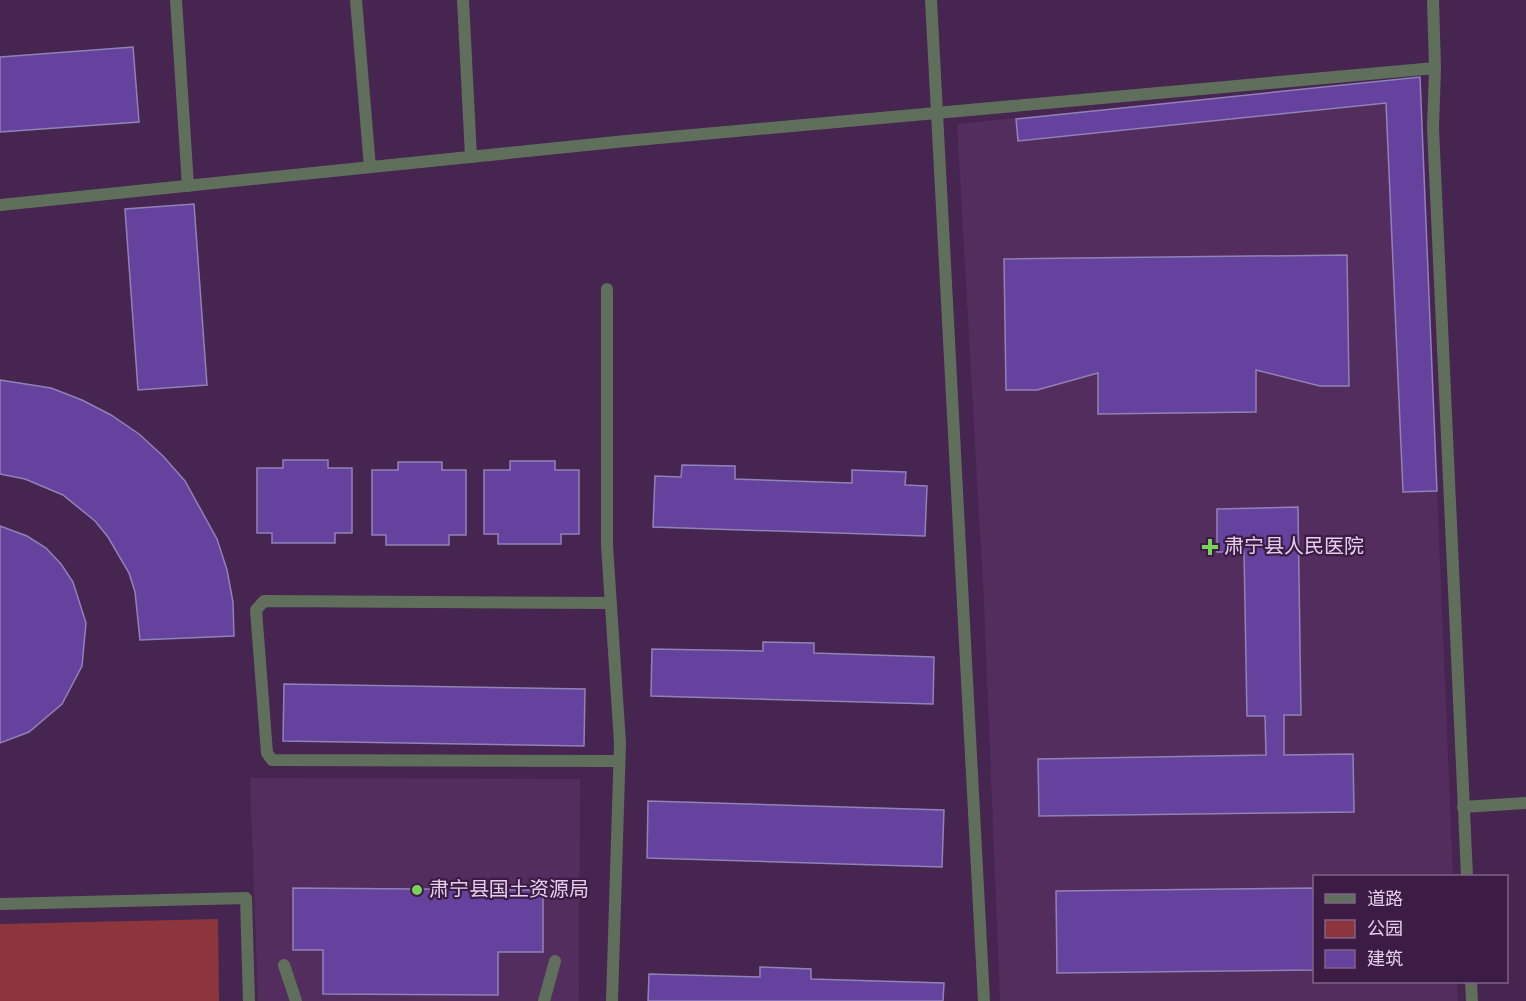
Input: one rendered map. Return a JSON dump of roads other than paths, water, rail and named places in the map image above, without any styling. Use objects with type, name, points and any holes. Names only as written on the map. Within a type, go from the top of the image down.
[{"type":"street","points":[[176,0],[188,186]]},
{"type":"street","points":[[356,0],[370,167]]},
{"type":"street","points":[[463,0],[471,157]]},
{"type":"street","points":[[931,0],[984,1001]]},
{"type":"street","points":[[1433,0],[1435,68],[1433,128],[1467,875]]},
{"type":"street","points":[[0,205],[471,157],[1435,68]]},
{"type":"street","points":[[607,290],[607,545],[619,761],[612,1001]]},
{"type":"street","points":[[610,603],[264,601],[256,610],[267,753],[272,760],[619,761]]},
{"type":"street","points":[[1463,807],[1526,802]]},
{"type":"street","points":[[0,904],[246,898],[249,1001]]},
{"type":"street","points":[[544,1001],[555,961]]},
{"type":"street","points":[[284,965],[296,1001]]},
{"type":"street","points":[[1471,983],[1472,1001]]},
{"type":"place","name":"肃宁县人民医院","points":[[1210,547]]},
{"type":"place","name":"肃宁县国土资源局","points":[[417,890]]}]
